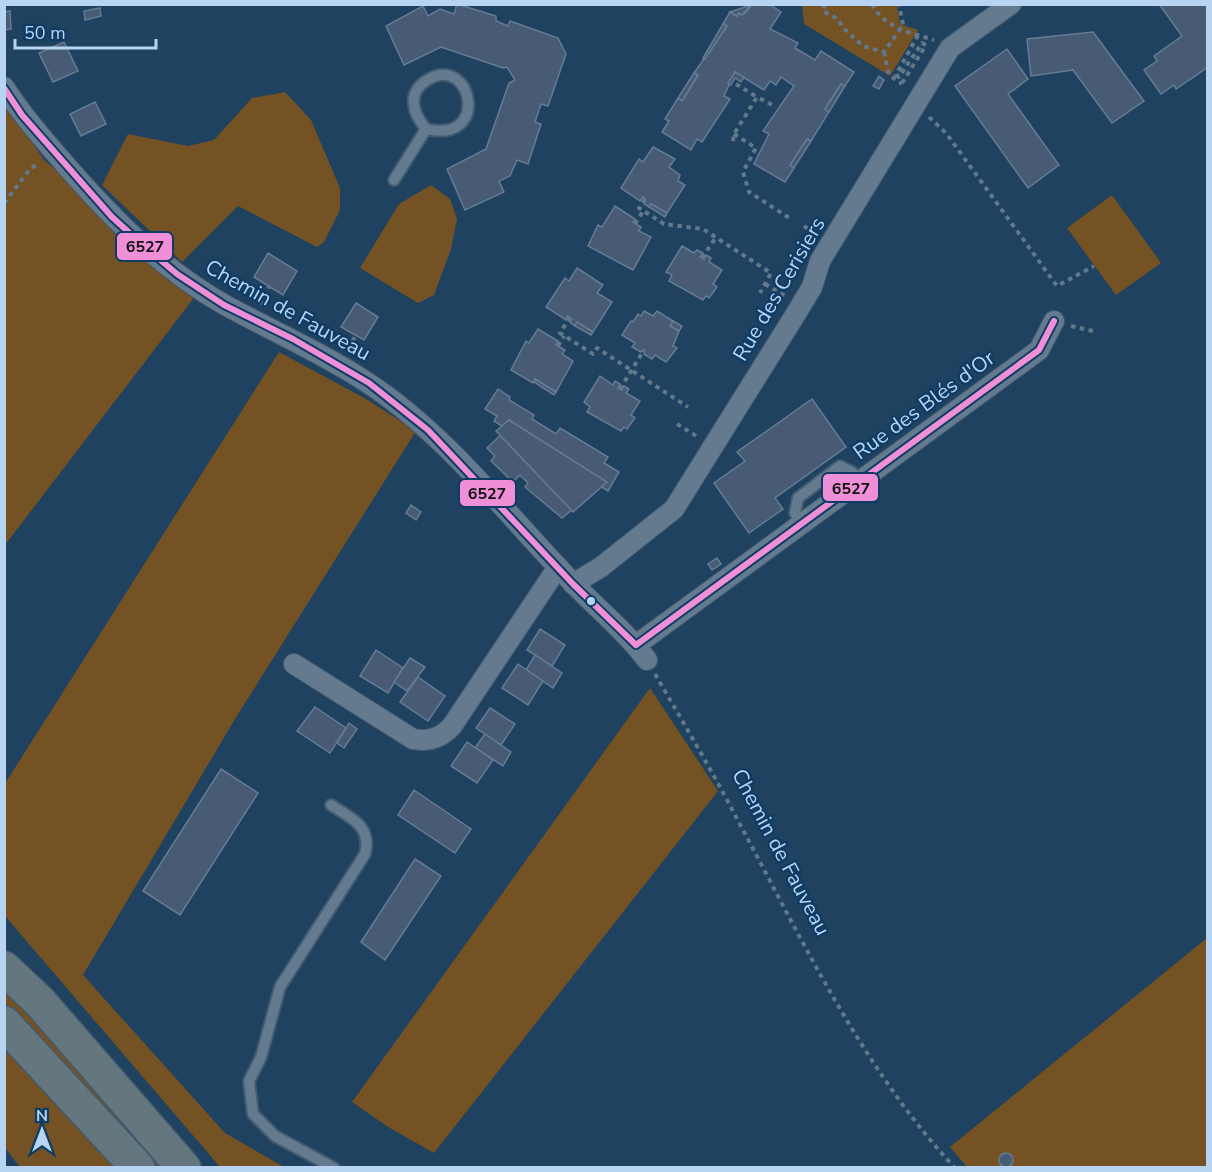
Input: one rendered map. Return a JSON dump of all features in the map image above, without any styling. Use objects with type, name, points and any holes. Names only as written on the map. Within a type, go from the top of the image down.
[{"type":"highway","points":[[4,943],[20,961],[40,1002]]},
{"type":"highway","points":[[4,968],[40,1002],[184,1167]]},
{"type":"highway","points":[[4,1023],[138,1167]]},
{"type":"street","name":"Rue des Cerisiers","points":[[573,584],[601,567],[674,509],[812,287],[820,261],[914,109],[935,70],[950,48],[1011,4]]},
{"type":"street","name":"Chemin de Fauveau","points":[[4,87],[22,115],[112,217],[177,274],[224,304],[369,383],[428,430],[573,584],[642,653]]},
{"type":"street","name":"Rue des Blés d'Or","points":[[642,653],[802,525],[1039,350],[1054,321]]},
{"type":"street","points":[[294,664],[413,739],[432,739],[444,735],[558,567]]},
{"type":"lane","points":[[450,75],[465,86],[470,100],[468,115],[457,128],[437,132],[426,129],[414,116],[413,98],[422,83],[435,76],[450,75]]},
{"type":"lane","points":[[394,180],[426,129]]},
{"type":"lane","points":[[331,805],[354,819],[366,832],[368,842],[365,854],[280,987],[261,1057],[249,1081],[249,1101],[253,1114],[275,1136],[334,1167]]},
{"type":"path","points":[[825,4],[823,11],[838,19],[842,27],[863,46],[884,52]]},
{"type":"path","points":[[872,4],[885,21],[899,30],[934,40]]},
{"type":"path","points":[[899,4],[903,25],[884,52],[889,75],[904,84],[926,45],[922,43],[899,77],[896,75],[918,35]]},
{"type":"path","points":[[736,84],[776,108]]},
{"type":"path","points":[[733,141],[734,134],[757,96]]},
{"type":"path","points":[[923,114],[946,133],[1057,286],[1094,266]]},
{"type":"path","points":[[734,134],[756,148],[743,172],[749,192],[791,219]]},
{"type":"path","points":[[4,202],[30,169],[54,151]]},
{"type":"path","points":[[645,198],[639,208],[664,224],[703,229],[771,273],[760,293]]},
{"type":"path","points":[[635,224],[643,211]]},
{"type":"path","points":[[804,226],[815,234]]},
{"type":"path","points":[[702,258],[716,237]]},
{"type":"path","points":[[765,284],[788,298]]},
{"type":"path","points":[[260,300],[269,287]]},
{"type":"path","points":[[570,317],[560,333],[593,354],[597,348],[688,406]]},
{"type":"path","points":[[1054,321],[1097,332]]},
{"type":"path","points":[[348,349],[356,335]]},
{"type":"path","points":[[558,346],[564,336]]},
{"type":"path","points":[[620,389],[644,350]]},
{"type":"path","points":[[677,424],[701,439]]},
{"type":"path","name":"Chemin de Fauveau","points":[[642,653],[737,818],[803,944],[849,1021],[903,1103],[955,1167]]},
{"type":"shaded area","points":[[802,5],[897,5],[900,24],[918,30],[890,76],[804,24]]},
{"type":"shaded area","points":[[285,92],[311,120],[340,188],[340,210],[324,242],[317,247],[238,206],[182,262],[102,185],[128,134],[188,146],[214,140],[252,98]]},
{"type":"shaded area","points":[[4,100],[44,160],[169,268],[193,299],[5,545]]},
{"type":"shaded area","points":[[431,185],[450,199],[457,219],[451,249],[434,295],[418,303],[360,268],[399,204]]},
{"type":"shaded area","points":[[1112,195],[1161,263],[1116,295],[1067,228]]},
{"type":"shaded area","points":[[279,352],[366,399],[416,431],[235,719],[83,975],[225,1133],[284,1167],[220,1167],[5,916],[4,785]]},
{"type":"shaded area","points":[[650,688],[718,791],[434,1153],[388,1127],[352,1102]]},
{"type":"shaded area","points":[[1207,938],[1207,1167],[967,1167],[950,1147]]},
{"type":"shaded area","points":[[4,987],[172,1167],[157,1167],[101,1102],[5,1004]]},
{"type":"shaded area","points":[[4,1048],[113,1167],[20,1167],[5,1148]]},
{"type":"building","points":[[457,4],[496,16],[496,21],[508,26],[510,21],[558,38],[566,54],[548,106],[541,104],[535,122],[541,124],[528,164],[517,160],[510,176],[499,181],[504,192],[465,210],[447,169],[486,149],[509,83],[515,80],[507,67],[503,68],[441,47],[404,65],[386,26],[423,6],[428,16],[440,9],[454,14]]},
{"type":"building","points":[[752,4],[769,4],[781,12],[770,29],[798,43],[795,48],[815,60],[821,51],[854,72],[845,86],[841,84],[825,109],[829,112],[811,141],[807,139],[790,165],[794,168],[785,182],[754,164],[769,134],[763,131],[794,86],[781,77],[776,85],[770,81],[764,90],[735,72],[724,96],[730,99],[702,142],[697,139],[691,150],[662,132],[669,121],[665,119],[678,98],[682,101],[698,75],[694,73],[727,26],[723,24],[730,12],[737,16],[739,13],[742,15]]},
{"type":"building","points":[[1159,4],[1205,4],[1208,8],[1208,67],[1176,89],[1174,85],[1161,94],[1144,70],[1157,61],[1154,56],[1182,36]]},
{"type":"building","points":[[751,5],[742,15],[739,13],[737,16],[730,12]]},
{"type":"building","points":[[100,8],[101,16],[85,20],[84,11]]},
{"type":"building","points":[[10,11],[11,29],[4,30],[4,12]]},
{"type":"building","points":[[723,24],[727,26],[705,59],[703,58]]},
{"type":"building","points":[[1093,32],[1144,101],[1112,123],[1073,70],[1031,76],[1027,39]]},
{"type":"building","points":[[64,42],[78,71],[53,82],[39,53]]},
{"type":"building","points":[[1007,49],[1028,79],[1008,94],[1059,165],[1028,188],[955,86]]},
{"type":"building","points":[[735,72],[744,77],[741,82],[735,78],[731,85],[728,83]]},
{"type":"building","points":[[694,73],[698,75],[682,101],[678,98]]},
{"type":"building","points":[[879,76],[884,80],[879,89],[873,86]]},
{"type":"building","points":[[841,84],[845,86],[829,112],[825,109]]},
{"type":"building","points":[[95,102],[106,124],[81,136],[70,114]]},
{"type":"building","points":[[807,139],[811,141],[794,168],[790,165]]},
{"type":"building","points":[[653,147],[675,159],[669,167],[680,175],[678,181],[685,185],[667,213],[651,204],[649,207],[644,204],[643,197],[640,201],[621,188],[639,159],[643,162]]},
{"type":"building","points":[[651,204],[667,213],[665,217],[649,207]]},
{"type":"building","points":[[615,206],[635,219],[633,222],[641,227],[639,231],[651,237],[633,270],[588,246],[598,225],[602,227]]},
{"type":"building","points":[[682,246],[694,253],[697,250],[703,253],[700,257],[704,259],[706,255],[711,258],[709,262],[722,270],[713,284],[717,287],[709,298],[706,296],[703,300],[669,281],[672,275],[666,272]]},
{"type":"building","points":[[268,253],[297,271],[283,295],[254,277]]},
{"type":"building","points":[[577,268],[603,285],[597,293],[612,302],[593,332],[577,322],[575,326],[570,322],[572,319],[568,316],[566,320],[546,307],[565,278],[569,281]]},
{"type":"building","points":[[356,303],[378,317],[364,340],[341,327]]},
{"type":"building","points":[[644,311],[653,316],[657,311],[673,321],[670,326],[679,331],[673,346],[677,348],[666,362],[655,355],[652,359],[644,354],[644,350],[641,352],[632,347],[635,343],[622,335],[631,321],[633,322],[638,314],[641,316]]},
{"type":"building","points":[[673,321],[682,326],[679,331],[670,326]]},
{"type":"building","points":[[577,322],[593,332],[591,335],[575,326]]},
{"type":"building","points":[[538,329],[558,341],[556,345],[565,350],[562,354],[573,361],[556,392],[535,379],[533,383],[511,370],[526,341],[529,343]]},
{"type":"building","points":[[600,376],[613,385],[615,381],[620,384],[618,388],[622,390],[624,386],[629,389],[626,393],[640,401],[631,415],[635,418],[627,429],[624,427],[621,431],[587,412],[590,407],[584,402]]},
{"type":"building","points":[[535,379],[556,392],[554,395],[534,382]]},
{"type":"building","points":[[498,389],[510,397],[509,400],[534,415],[532,419],[556,434],[560,428],[608,457],[604,463],[619,472],[608,491],[600,486],[562,518],[525,487],[528,483],[520,475],[513,482],[491,461],[495,456],[487,448],[507,429],[494,421],[497,416],[485,409]]},
{"type":"building","points":[[812,399],[846,447],[775,498],[783,509],[749,533],[714,483],[745,461],[737,452]]},
{"type":"building","points":[[509,420],[607,482],[573,512],[496,431]]},
{"type":"building","points":[[411,505],[421,512],[416,520],[406,513]]},
{"type":"building","points":[[717,558],[721,564],[712,570],[708,564]]},
{"type":"building","points":[[540,629],[565,645],[552,666],[527,650]]},
{"type":"building","points":[[376,650],[403,668],[388,693],[360,676]]},
{"type":"building","points":[[535,655],[562,673],[553,688],[526,670]]},
{"type":"building","points":[[410,658],[425,667],[407,691],[394,682]]},
{"type":"building","points":[[518,664],[543,681],[528,705],[502,688]]},
{"type":"building","points":[[418,677],[445,696],[428,721],[400,702]]},
{"type":"building","points":[[315,707],[346,728],[330,753],[297,731]]},
{"type":"building","points":[[490,708],[515,724],[501,745],[476,728]]},
{"type":"building","points":[[349,723],[357,729],[344,748],[337,743]]},
{"type":"building","points":[[485,734],[511,752],[503,766],[475,748]]},
{"type":"building","points":[[467,742],[493,760],[477,783],[451,766]]},
{"type":"building","points":[[221,769],[258,793],[180,915],[143,891]]},
{"type":"building","points":[[414,790],[471,829],[455,853],[398,815]]},
{"type":"building","points":[[415,859],[441,876],[385,960],[361,942]]},
{"type":"building","points":[[1003,1153],[1009,1153],[1013,1160],[1009,1167],[1003,1167],[999,1163],[999,1157]]},
{"type":"transit line","name":"6527","points":[[4,88],[22,115],[112,217],[144,246],[177,274],[224,305],[293,339],[369,383],[428,430],[573,584],[636,645]]},
{"type":"transit line","name":"6527","points":[[636,645],[1039,350],[1054,321]]}]
